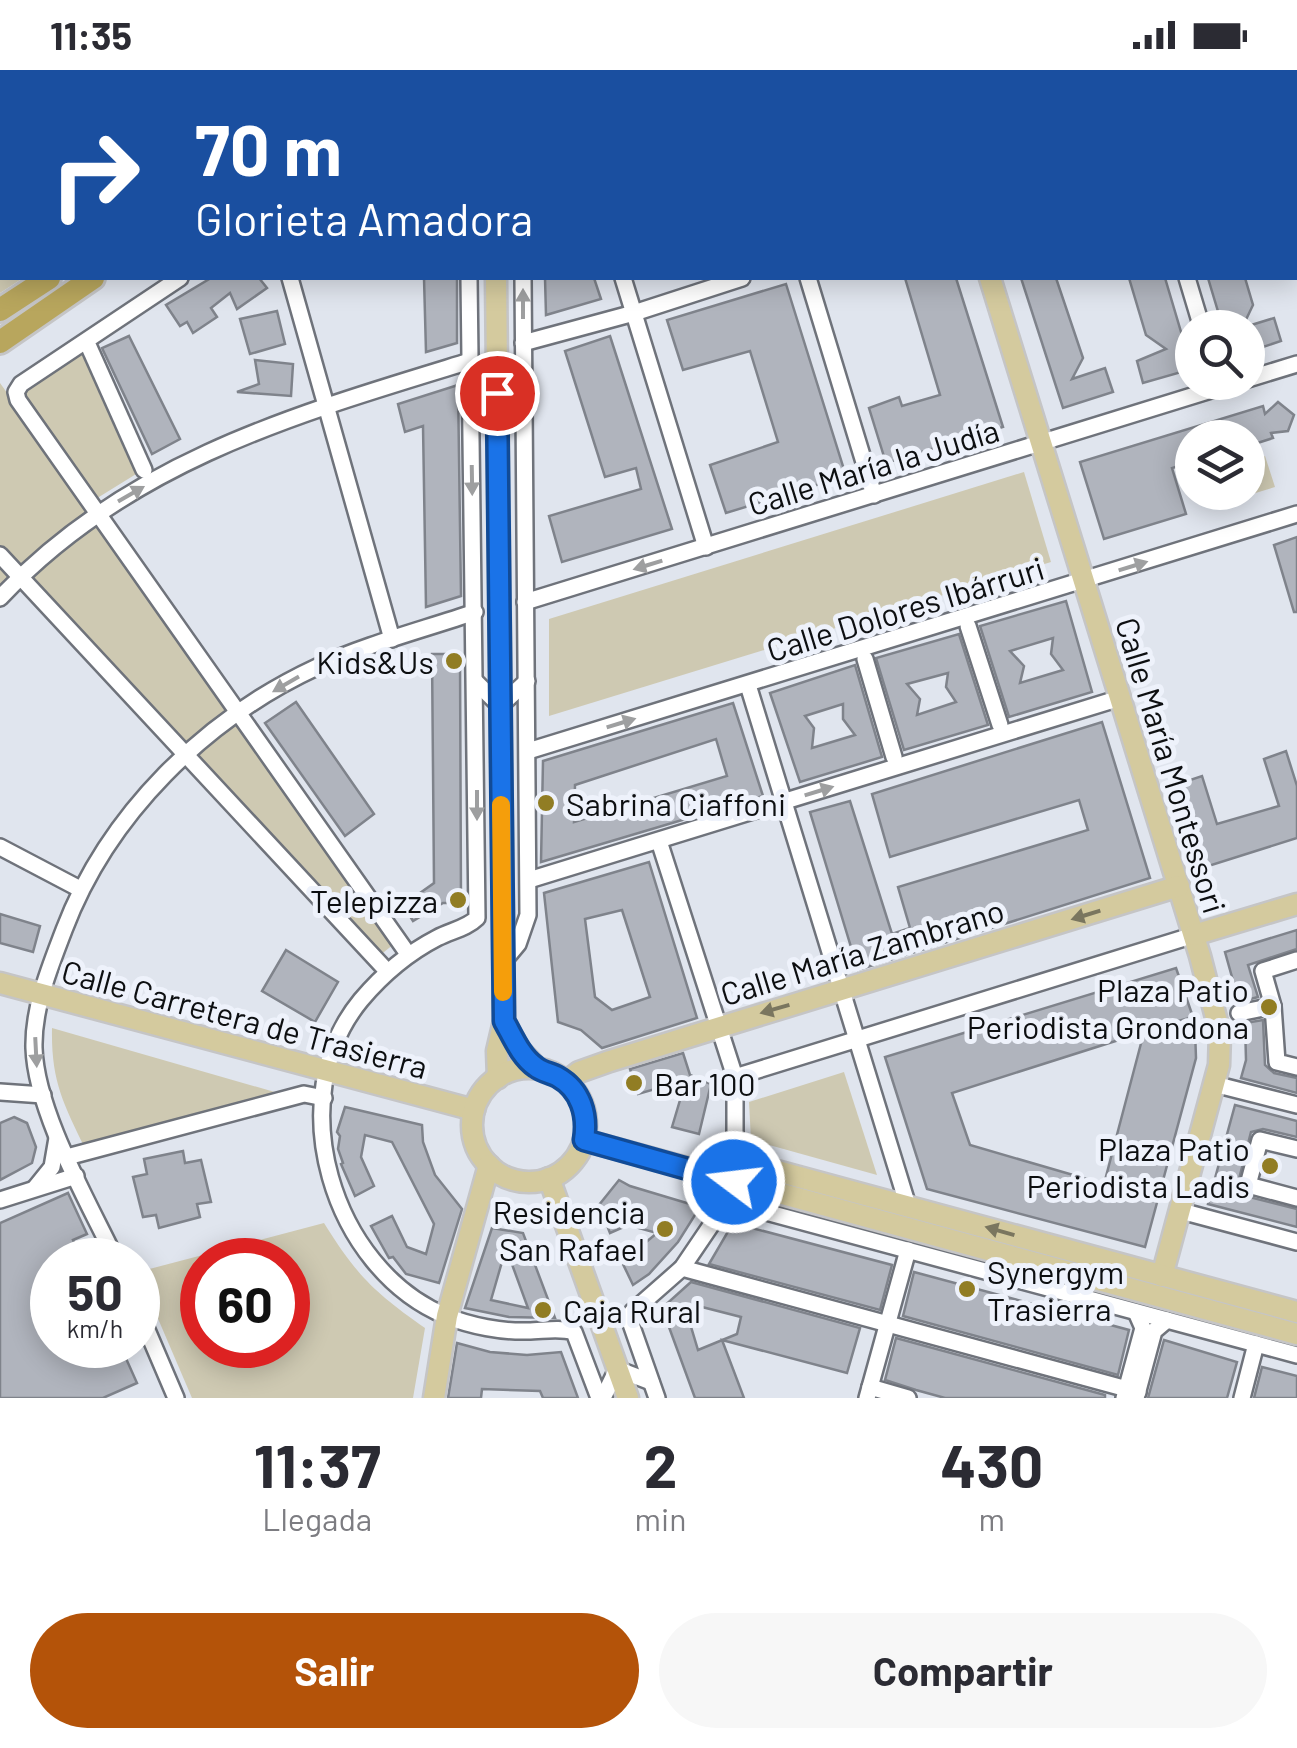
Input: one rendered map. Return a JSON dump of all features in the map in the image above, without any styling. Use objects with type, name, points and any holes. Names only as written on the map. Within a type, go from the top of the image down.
[{"type":"highway","points":[[0,310],[47,280]]},
{"type":"highway","points":[[0,342],[90,280]]},
{"type":"main road","points":[[496,280],[504,1021],[497,1051],[498,1078]]},
{"type":"main road","name":"Calle María Montessori","points":[[991,280],[1179,886],[1220,1033],[1219,1065],[1162,1276]]},
{"type":"main road","name":"Calle María Zambrano","points":[[566,1082],[579,1072],[610,1060],[1179,886]]},
{"type":"main road","points":[[1194,936],[1297,904]]},
{"type":"main road","name":"Calle Carretera de Trasierra","points":[[0,983],[474,1110]]},
{"type":"main road","points":[[504,1021],[519,1049],[538,1070]]},
{"type":"main road","points":[[517,1070],[538,1070],[566,1082],[577,1096],[584,1111],[584,1140],[569,1165],[549,1178],[531,1182],[512,1180],[489,1165],[474,1139],[474,1110],[486,1088],[498,1078],[517,1070]]},
{"type":"main road","points":[[584,1140],[1297,1334]]},
{"type":"main road","points":[[434,1398],[446,1316],[489,1165]]},
{"type":"main road","points":[[734,1182],[776,1171],[1297,1312]]},
{"type":"main road","points":[[549,1178],[628,1398]]},
{"type":"main road","points":[[1077,1276],[1110,1262]]},
{"type":"main road","points":[[1216,1290],[1232,1318]]},
{"type":"street","points":[[177,280],[21,384],[16,392],[18,400],[408,954]]},
{"type":"street","points":[[291,280],[392,639]]},
{"type":"street","points":[[469,280],[478,914],[472,923],[408,954],[387,971],[346,1022],[328,1071],[324,1098],[329,1172],[347,1221],[389,1277],[446,1316],[502,1330],[569,1330],[576,1336],[601,1398]]},
{"type":"street","points":[[503,962],[518,944],[528,916],[523,280]]},
{"type":"street","points":[[623,280],[706,546]]},
{"type":"street","points":[[523,343],[736,280]]},
{"type":"street","points":[[809,280],[874,495]]},
{"type":"street","points":[[1188,280],[1197,310]]},
{"type":"street","points":[[89,348],[144,470]]},
{"type":"street","points":[[0,598],[19,577],[98,514],[208,450],[327,404],[470,361]]},
{"type":"street","points":[[1265,374],[1297,364]]},
{"type":"street","name":"Calle María la Judía","points":[[526,602],[1175,400]]},
{"type":"street","name":"Calle Dolores Ibárruri","points":[[528,751],[1297,514]]},
{"type":"street","points":[[0,555],[387,971]]},
{"type":"street","points":[[106,1238],[56,1129],[34,1048],[41,994],[80,889],[131,816],[184,754],[238,713],[318,666],[475,612]]},
{"type":"street","points":[[968,626],[1000,725]]},
{"type":"street","points":[[864,659],[894,758]]},
{"type":"street","points":[[476,682],[500,706],[527,682]]},
{"type":"street","points":[[748,685],[908,1206]]},
{"type":"street","points":[[529,880],[1120,698]]},
{"type":"street","points":[[658,841],[735,1078],[738,1158],[776,1171]]},
{"type":"street","points":[[0,847],[80,889]]},
{"type":"street","points":[[735,1078],[1194,936]]},
{"type":"street","points":[[1297,960],[1263,971],[1273,1006],[1277,1062],[1297,1067]]},
{"type":"street","points":[[1239,1013],[1273,1006]]},
{"type":"street","points":[[1214,1084],[1297,1106]]},
{"type":"street","points":[[0,1092],[44,1095]]},
{"type":"street","points":[[67,1157],[304,1094],[324,1098]]},
{"type":"street","points":[[29,1192],[52,1167],[56,1129]]},
{"type":"street","points":[[1297,1150],[1260,1140],[1248,1185],[1297,1198]]},
{"type":"street","points":[[0,1200],[76,1176]]},
{"type":"street","points":[[756,1188],[796,1220]]},
{"type":"street","points":[[657,1398],[631,1319],[635,1307],[682,1268],[718,1214],[728,1205],[736,1204],[1297,1356]]},
{"type":"street","points":[[1181,1210],[1297,1242]]},
{"type":"street","points":[[908,1250],[868,1393],[908,1398]]},
{"type":"street","points":[[682,1268],[1131,1394]]},
{"type":"street","points":[[1077,1276],[1095,1300]]},
{"type":"street","points":[[1131,1394],[1144,1328],[1136,1312]]},
{"type":"street","points":[[1200,1329],[1232,1318]]},
{"type":"street","points":[[1131,1394],[1154,1331],[1167,1320]]},
{"type":"street","points":[[1242,1398],[1256,1344]]},
{"type":"street","points":[[160,1361],[176,1398]]},
{"type":"street","points":[[601,1398],[617,1369],[651,1382]]},
{"type":"shaded area","points":[[0,280],[20,280],[0,293]]},
{"type":"shaded area","points":[[85,348],[141,471],[86,505],[394,944],[379,956],[19,567],[0,585],[0,383],[10,397]]},
{"type":"shaded area","points":[[1265,456],[1275,487],[1265,490]]},
{"type":"shaded area","points":[[1024,472],[1051,562],[549,716],[549,619]]},
{"type":"shaded area","points":[[52,1028],[285,1095],[85,1148],[60,1091]]},
{"type":"shaded area","points":[[844,1072],[877,1175],[751,1140],[749,1102]]},
{"type":"shaded area","points":[[324,1223],[368,1282],[425,1328],[413,1398],[192,1398],[160,1323],[160,1266],[180,1261],[180,1368],[310,1368],[310,1238],[267,1238]]},
{"type":"building","points":[[208,280],[261,280],[267,288],[237,309],[230,293],[211,308],[217,317],[193,333],[187,322],[180,326],[166,305]]},
{"type":"building","points":[[424,280],[457,280],[457,343],[426,352]]},
{"type":"building","points":[[545,280],[595,280],[601,299],[546,315]]},
{"type":"building","points":[[906,280],[957,280],[1003,427],[886,463],[869,408],[899,397],[902,406],[940,395]]},
{"type":"building","points":[[1022,280],[1057,280],[1083,358],[1072,379],[1105,368],[1113,392],[1063,408]]},
{"type":"building","points":[[1130,280],[1166,280],[1175,312],[1175,374],[1143,383],[1137,361],[1166,349],[1146,335]]},
{"type":"building","points":[[1209,280],[1246,280],[1253,305],[1251,310],[1218,310]]},
{"type":"building","points":[[786,284],[846,476],[726,513],[710,465],[778,442],[750,351],[683,370],[667,320]]},
{"type":"building","points":[[277,311],[285,344],[250,354],[240,319]]},
{"type":"building","points":[[1274,318],[1281,341],[1265,346],[1265,321]]},
{"type":"building","points":[[129,336],[180,439],[152,454],[102,348]]},
{"type":"building","points":[[610,336],[672,529],[562,562],[549,516],[641,489],[636,468],[605,477],[565,351]]},
{"type":"building","points":[[255,360],[293,364],[291,396],[237,392],[259,384]]},
{"type":"building","points":[[458,385],[461,596],[426,607],[423,426],[405,432],[398,404]]},
{"type":"building","points":[[1278,402],[1294,415],[1288,431],[1271,433],[1273,438],[1265,441],[1265,420],[1217,420],[1263,406],[1265,414]]},
{"type":"building","points":[[1175,433],[1172,468],[1175,510],[1185,510],[1186,514],[1104,539],[1080,462]]},
{"type":"building","points":[[1297,537],[1297,612],[1294,612],[1274,545]]},
{"type":"building","points":[[1066,601],[1092,692],[1009,717],[980,626]],"holes":[[[1053,638],[1051,654],[1063,670],[1020,683],[1024,666],[1010,651]]]},
{"type":"building","points":[[959,634],[988,725],[904,750],[876,658]],"holes":[[[948,673],[946,687],[956,702],[917,715],[920,699],[907,684]]]},
{"type":"building","points":[[432,654],[460,654],[461,903],[443,903],[413,921],[403,905],[434,883]]},
{"type":"building","points":[[855,665],[882,757],[800,782],[770,693]],"holes":[[[843,704],[843,719],[855,735],[812,748],[814,728],[805,716]]]},
{"type":"building","points":[[296,702],[374,814],[345,836],[265,723]]},
{"type":"building","points":[[733,703],[763,796],[541,862],[543,761]],"holes":[[[716,739],[727,776],[574,822],[575,785]]]},
{"type":"building","points":[[1102,722],[1150,878],[858,970],[810,812],[850,801],[892,934],[910,928],[898,887],[1088,830],[1079,800],[890,857],[872,794]]},
{"type":"building","points":[[1286,751],[1297,786],[1297,838],[1199,869],[1172,786],[1202,776],[1217,824],[1279,806],[1264,759]]},
{"type":"building","points":[[649,862],[697,1018],[602,1048],[581,1030],[558,1022],[544,893]],"holes":[[[622,910],[650,997],[612,1010],[595,997],[585,919]]]},
{"type":"building","points":[[0,914],[40,926],[33,952],[0,943]]},
{"type":"building","points":[[1297,930],[1297,949],[1248,965],[1258,997],[1239,1002],[1225,952]]},
{"type":"building","points":[[286,950],[338,982],[315,1022],[262,991]]},
{"type":"building","points":[[1176,968],[1193,1017],[1175,1022],[1177,1032],[1195,1029],[1196,1058],[1145,1247],[927,1189],[885,1057]],"holes":[[[1144,1032],[1104,1184],[970,1145],[952,1093]]]},
{"type":"building","points":[[1263,1020],[1265,1065],[1274,1073],[1297,1078],[1297,1093],[1241,1078],[1246,1060],[1245,1023]]},
{"type":"building","points":[[683,1053],[690,1075],[711,1084],[699,1134],[672,1127],[686,1080],[638,1094],[630,1069]]},
{"type":"building","points":[[1235,1105],[1297,1121],[1297,1137],[1263,1129],[1251,1132],[1237,1187],[1245,1196],[1297,1209],[1297,1227],[1208,1204]]},
{"type":"building","points":[[345,1107],[422,1125],[423,1142],[435,1175],[462,1209],[439,1283],[406,1274],[393,1257],[389,1258],[371,1226],[392,1216],[407,1247],[426,1254],[434,1224],[392,1142],[365,1135],[361,1157],[374,1186],[355,1196],[338,1149],[337,1132]]},
{"type":"building","points":[[14,1117],[27,1123],[36,1147],[32,1163],[0,1180],[0,1123]]},
{"type":"building","points":[[183,1151],[185,1163],[201,1160],[211,1202],[197,1204],[200,1217],[159,1228],[156,1215],[143,1217],[133,1177],[147,1174],[144,1159]]},
{"type":"building","name":"Residencia San Rafael","points":[[619,1180],[700,1207],[678,1242],[649,1274],[633,1285],[622,1262],[657,1233],[628,1225],[610,1233],[599,1205]]},
{"type":"building","points":[[68,1193],[87,1234],[78,1238],[30,1238],[30,1368],[130,1368],[137,1383],[103,1398],[0,1398],[0,1223]]},
{"type":"building","points":[[733,1223],[892,1265],[880,1310],[709,1264]]},
{"type":"building","points":[[492,1228],[523,1233],[555,1318],[509,1317],[465,1308]],"holes":[[[506,1248],[528,1308],[491,1300]]]},
{"type":"building","points":[[914,1272],[1129,1330],[1118,1375],[903,1316]]},
{"type":"building","points":[[691,1282],[860,1328],[847,1373],[722,1340],[744,1398],[695,1398],[662,1308]],"holes":[[[702,1307],[741,1317],[737,1334],[698,1350],[689,1320]]]},
{"type":"building","points":[[896,1338],[1105,1398],[945,1398],[916,1390],[885,1380]]},
{"type":"building","points":[[1164,1340],[1237,1362],[1227,1398],[1148,1398]]},
{"type":"building","points":[[457,1343],[490,1352],[561,1352],[578,1398],[543,1398],[540,1391],[482,1389],[481,1398],[448,1398]]},
{"type":"building","points":[[1262,1367],[1297,1376],[1297,1398],[1254,1398]]},
{"type":"slow traffic","points":[[501,805],[503,992]]},
{"type":"place","name":"Kids&Us","points":[[454,661]]},
{"type":"place","name":"Sabrina Ciaffoni","points":[[546,803]]},
{"type":"place","name":"Telepizza","points":[[458,900]]},
{"type":"place","name":"Plaza Patio Periodista Grondona","points":[[1269,1007]]},
{"type":"place","name":"Bar 100","points":[[634,1083]]},
{"type":"place","name":"Plaza Patio Periodista Ladis","points":[[1270,1166]]},
{"type":"place","name":"Residencia San Rafael","points":[[665,1229]]},
{"type":"place","name":"Synergym Trasierra","points":[[967,1289]]},
{"type":"place","name":"Caja Rural","points":[[543,1310]]},
{"type":"route","points":[[497,393],[504,1021],[519,1049],[538,1070],[562,1079],[577,1096],[585,1117],[584,1140],[734,1182]]}]
